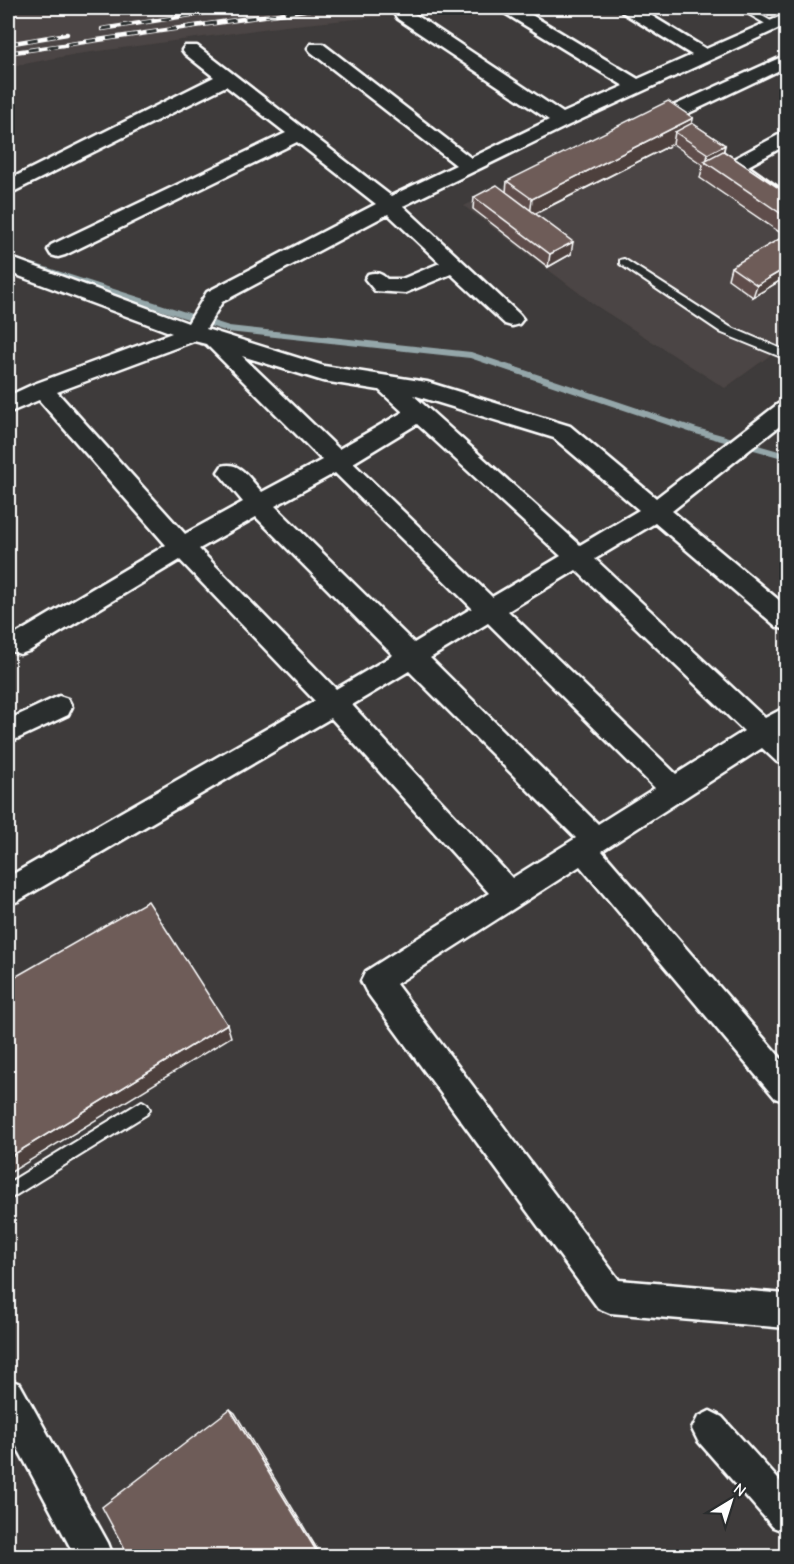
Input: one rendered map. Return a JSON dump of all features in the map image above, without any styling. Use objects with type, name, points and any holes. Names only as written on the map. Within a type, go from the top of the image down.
[{"type":"street","points":[[509,8],[638,87]]},
{"type":"street","points":[[628,8],[705,56]]},
{"type":"street","points":[[405,15],[562,121]]},
{"type":"street","points":[[8,405],[42,389],[201,328],[214,297],[390,205],[562,121],[773,26],[786,50]]},
{"type":"street","points":[[317,48],[470,166]]},
{"type":"street","points":[[191,50],[390,205],[512,319]]},
{"type":"street","points":[[669,115],[786,60]]},
{"type":"street","points":[[8,187],[227,78]]},
{"type":"street","points":[[58,250],[299,134]]},
{"type":"street","points":[[786,137],[735,166],[786,202]]},
{"type":"street","points":[[375,279],[382,286],[405,286],[454,265]]},
{"type":"street","points":[[8,267],[201,328],[323,373],[427,390],[562,432],[786,620]]},
{"type":"street","points":[[201,328],[674,789]]},
{"type":"street","points":[[385,383],[578,557],[776,725],[786,754]]},
{"type":"street","points":[[42,389],[182,547],[334,703],[509,895]]},
{"type":"street","points":[[8,892],[334,703],[656,511],[786,410]]},
{"type":"street","points":[[20,644],[182,547],[418,413]]},
{"type":"street","points":[[230,472],[259,505],[411,657],[589,844],[786,1087]]},
{"type":"street","points":[[8,732],[59,707]]},
{"type":"street","points":[[776,725],[376,981],[610,1296],[786,1311]]},
{"type":"street","points":[[8,1396],[95,1557]]},
{"type":"street","points":[[710,1429],[786,1514]]},
{"type":"lane","points":[[742,8],[773,26]]},
{"type":"lane","points":[[624,262],[726,330],[786,355]]},
{"type":"lane","points":[[8,1192],[142,1109]]},
{"type":"shaded area","points":[[27,8],[468,8],[285,26],[77,54],[8,67],[8,12]]},
{"type":"shaded area","points":[[660,111],[786,209],[786,344],[725,388],[595,305],[464,206]]},
{"type":"building","points":[[668,101],[693,118],[532,199],[507,181]]},
{"type":"building","points":[[692,123],[725,145],[708,154],[675,132]]},
{"type":"building","points":[[723,151],[786,193],[786,217],[704,161]]},
{"type":"building","points":[[497,185],[573,242],[550,254],[474,197]]},
{"type":"building","points":[[786,235],[786,268],[757,285],[731,267]]},
{"type":"building","points":[[148,901],[227,1024],[8,1158],[8,981]]},
{"type":"building","points":[[230,1409],[320,1557],[129,1557],[102,1507]]},
{"type":"waterway","points":[[8,258],[228,329],[471,355],[695,431],[786,456]]},
{"type":"railway","points":[[102,29],[236,8]]},
{"type":"railway","points":[[8,53],[319,8]]},
{"type":"railway","points":[[8,44],[67,34]]}]
